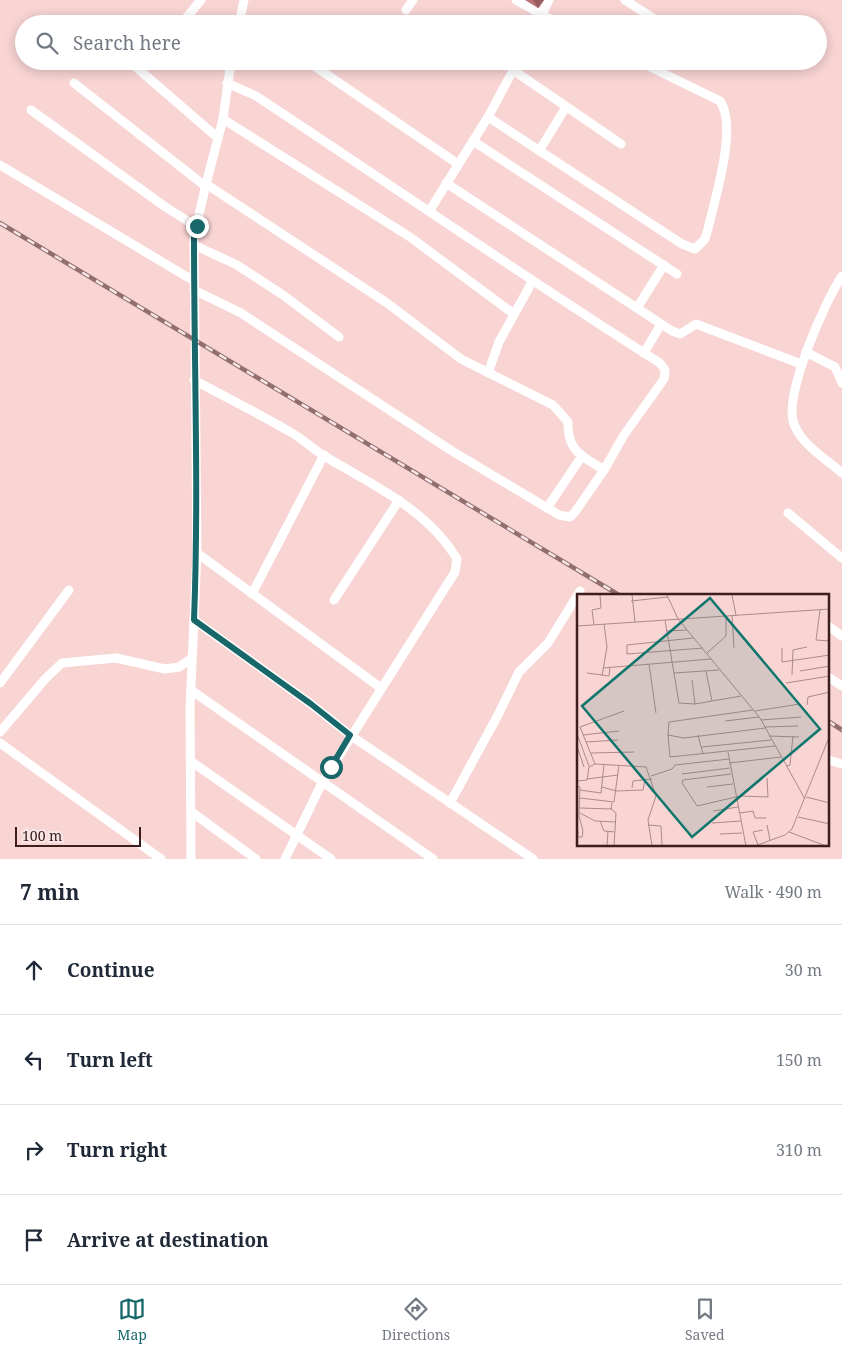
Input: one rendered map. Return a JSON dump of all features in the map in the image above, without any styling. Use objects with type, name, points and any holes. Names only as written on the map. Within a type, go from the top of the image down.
[{"type":"street","points":[[188,15],[200,0]]},
{"type":"street","points":[[243,15],[244,0]]},
{"type":"street","points":[[406,10],[413,0]]},
{"type":"street","points":[[516,0],[534,15]]},
{"type":"street","points":[[541,15],[549,0]]},
{"type":"street","points":[[625,0],[648,15]]},
{"type":"street","points":[[139,70],[218,138]]},
{"type":"street","points":[[191,859],[191,690],[197,553],[194,245],[205,185],[223,119],[229,70]]},
{"type":"street","points":[[320,70],[458,164]]},
{"type":"street","points":[[430,210],[488,117],[514,70]]},
{"type":"street","points":[[521,70],[566,107],[621,144]]},
{"type":"street","points":[[488,117],[690,248],[701,245],[708,229],[722,162],[727,125],[726,109],[720,101],[656,70]]},
{"type":"street","points":[[74,83],[205,185],[387,303],[461,359],[554,405],[568,422],[569,442],[582,456],[604,470]]},
{"type":"street","points":[[0,165],[194,286],[242,313],[452,451],[547,508],[560,515],[570,517],[604,470],[624,435],[664,379],[665,370],[660,363],[532,282],[430,210],[256,96],[227,83]]},
{"type":"street","points":[[539,151],[566,107]]},
{"type":"street","points":[[31,110],[148,195],[197,226]]},
{"type":"street","points":[[223,119],[410,237],[514,314]]},
{"type":"street","points":[[473,141],[677,274]]},
{"type":"street","points":[[446,183],[636,308],[680,334],[692,325],[702,326],[801,364]]},
{"type":"street","points":[[194,245],[237,265],[283,295],[339,337]]},
{"type":"street","points":[[636,308],[664,265]]},
{"type":"street","points":[[842,276],[801,364],[791,417],[801,437],[842,473]]},
{"type":"street","points":[[488,374],[499,342],[532,282]]},
{"type":"street","points":[[644,353],[661,324]]},
{"type":"street","points":[[806,352],[840,370],[842,382]]},
{"type":"street","points":[[194,380],[293,433],[324,455],[399,500],[416,513],[452,550],[457,559],[457,566],[322,782],[285,859]]},
{"type":"street","points":[[252,594],[324,455]]},
{"type":"street","points":[[547,508],[582,456]]},
{"type":"street","points":[[334,600],[399,500]]},
{"type":"street","points":[[788,512],[842,558]]},
{"type":"street","points":[[197,553],[381,688]]},
{"type":"street","points":[[0,683],[70,590]]},
{"type":"street","points":[[450,803],[519,672],[548,642],[577,596]]},
{"type":"street","points":[[194,620],[311,704],[350,735],[532,859]]},
{"type":"street","points":[[830,627],[842,636]]},
{"type":"street","points":[[0,732],[62,663],[116,658],[173,669],[192,658]]},
{"type":"street","points":[[830,678],[842,686]]},
{"type":"street","points":[[191,690],[433,859]]},
{"type":"street","points":[[0,743],[161,859]]},
{"type":"street","points":[[192,762],[331,859]]},
{"type":"street","points":[[192,813],[256,859]]},
{"type":"railway","points":[[0,223],[617,594]]},
{"type":"railway","points":[[830,722],[842,730]]},
{"type":"route","points":[[197,226],[194,237],[197,553],[194,620],[311,704],[350,735],[331,767]]}]
